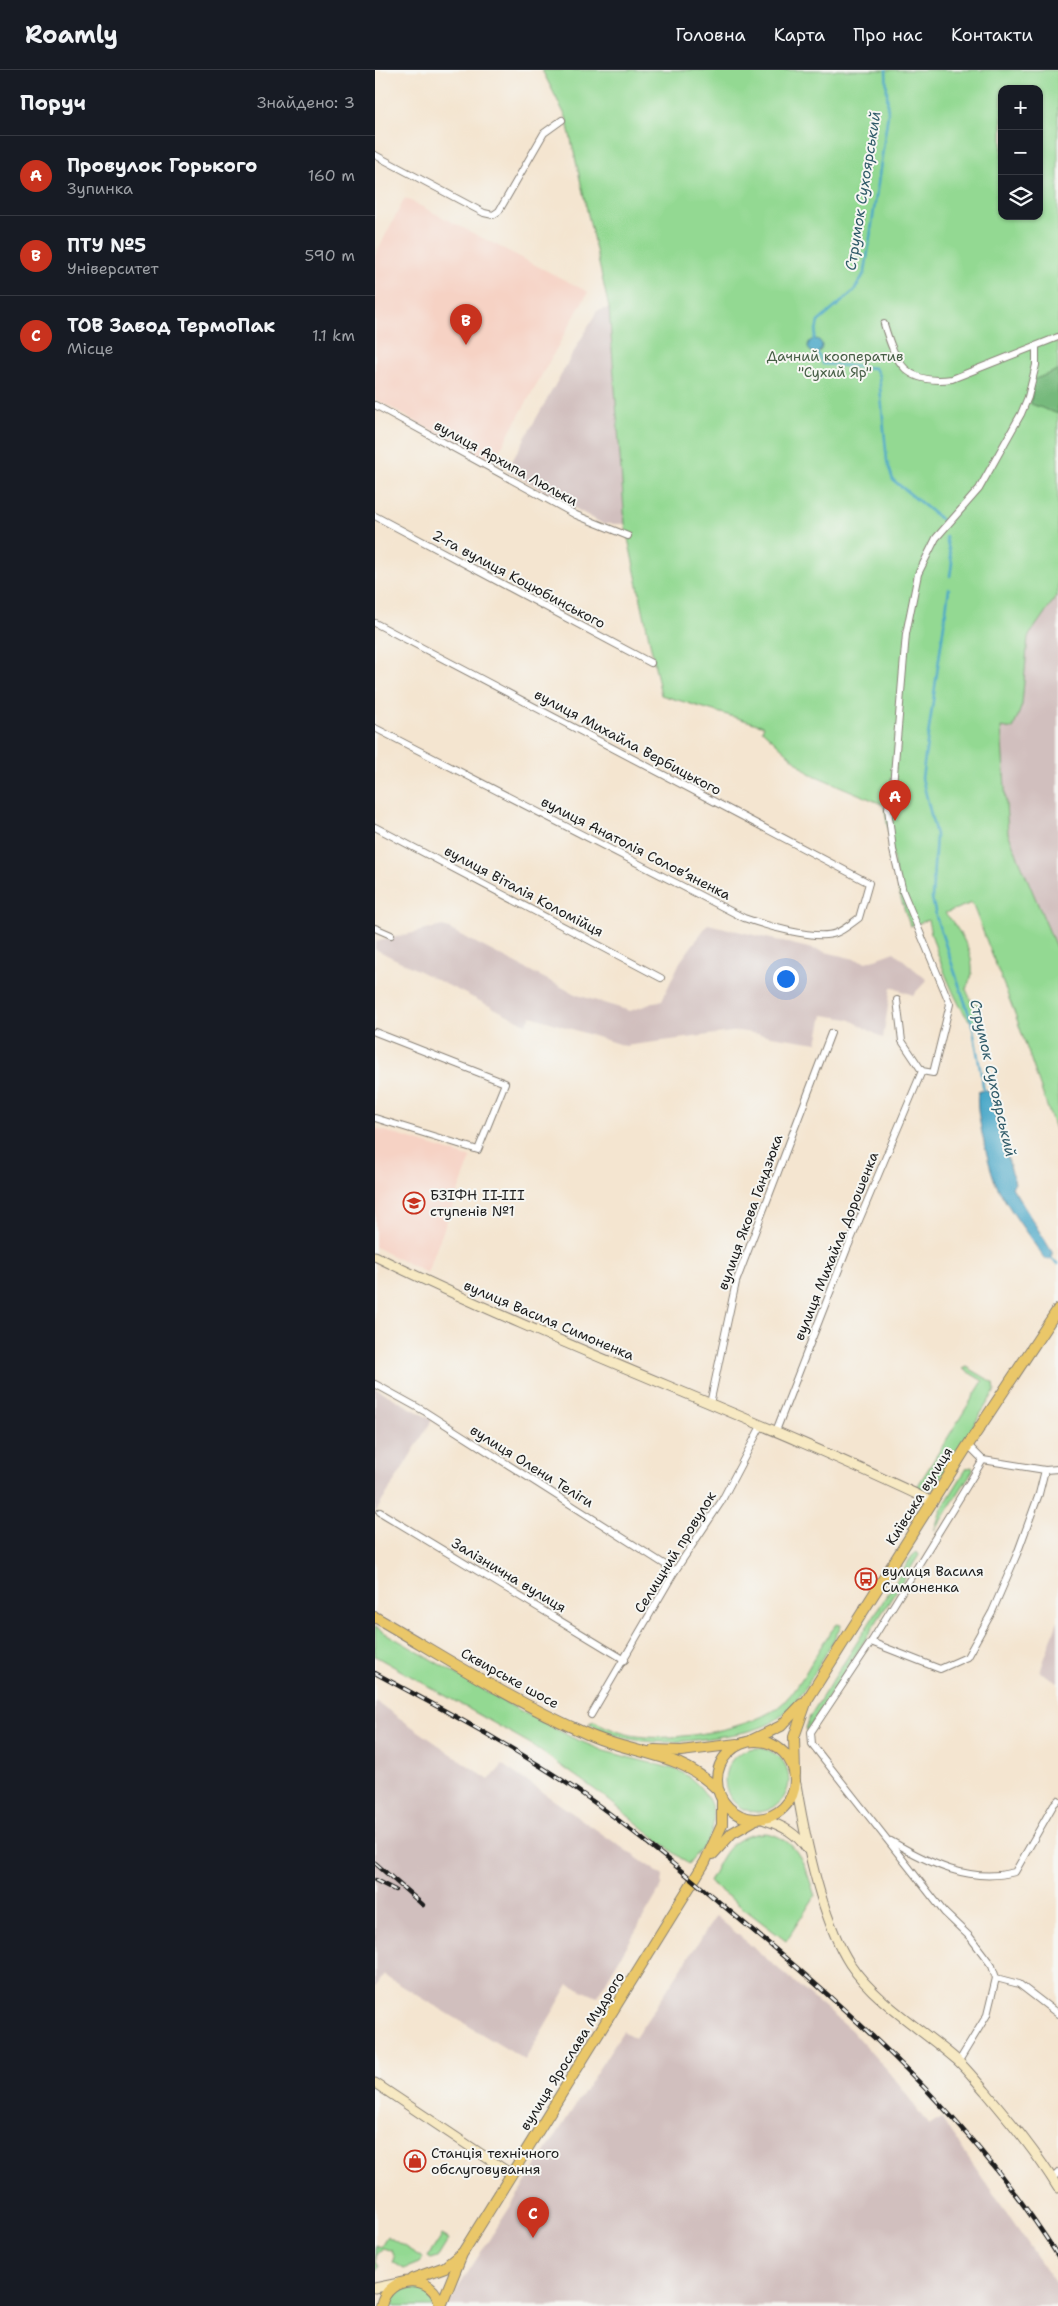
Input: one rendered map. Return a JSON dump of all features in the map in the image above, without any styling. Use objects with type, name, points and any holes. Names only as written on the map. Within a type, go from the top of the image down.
[{"type":"main road","name":"Київська вулиця","points":[[745,1742],[781,1726],[807,1700],[968,1445],[1058,1309]]},
{"type":"main road","name":"Сквирське шосе","points":[[375,1617],[566,1724],[605,1741],[674,1760],[691,1768],[720,1796]]},
{"type":"main road","name":"Київська вулиця","points":[[795,1779],[794,1737],[807,1700]]},
{"type":"main road","name":"Сквирське шосе","points":[[638,1749],[681,1751],[745,1742]]},
{"type":"main road","points":[[745,1742],[773,1744],[781,1749],[787,1755],[795,1779],[791,1797],[785,1806],[765,1820],[753,1821],[735,1813],[720,1796],[719,1768],[723,1757],[745,1742]]},
{"type":"main road","name":"вулиця Ярослава Мудрого","points":[[440,2306],[462,2254],[705,1862],[721,1825],[720,1796]]},
{"type":"main road","name":"вулиця Ярослава Мудрого","points":[[705,1862],[732,1833],[753,1821]]},
{"type":"main road","name":"вулиця Ярослава Мудрого","points":[[401,2282],[445,2267],[462,2254]]},
{"type":"main road","points":[[381,2306],[383,2297],[389,2290],[401,2282],[411,2280],[425,2284],[436,2294],[440,2306]]},
{"type":"street","points":[[375,155],[484,213],[493,215],[499,211],[545,132],[562,120]]},
{"type":"street","points":[[884,324],[890,345],[902,367],[913,377],[924,380],[952,379],[1058,337]]},
{"type":"street","points":[[897,1000],[902,1041],[922,1070],[933,1073],[950,1004],[903,892],[893,850],[888,808],[895,769],[905,634],[918,574],[936,538],[979,489],[1021,414],[1028,397],[1036,364],[1036,346]]},
{"type":"street","name":"вулиця Архипа Люльки","points":[[375,405],[576,515],[628,536]]},
{"type":"street","name":"2-га вулиця Коцюбинського","points":[[375,516],[651,664]]},
{"type":"street","name":"вулиця Михайла Вербицького","points":[[375,623],[869,883]]},
{"type":"street","name":"вулиця Анатолія Соловʼяненка","points":[[375,728],[744,918],[782,931],[834,934],[859,918],[869,883]]},
{"type":"street","name":"вулиця Віталія Коломійця","points":[[375,827],[661,978]]},
{"type":"street","points":[[375,928],[391,935]]},
{"type":"street","points":[[375,1032],[505,1083],[477,1150],[375,1118]]},
{"type":"street","name":"вулиця Якова Гандзюка","points":[[710,1404],[736,1282],[831,1033]]},
{"type":"street","name":"вулиця Михайла Дорошенка","points":[[776,1431],[847,1249],[922,1070]]},
{"type":"street","name":"вулиця Василя Симоненка","points":[[375,1256],[435,1286],[761,1426],[832,1454],[933,1502]]},
{"type":"street","name":"вулиця Олени Теліги","points":[[375,1384],[423,1411],[675,1571]]},
{"type":"street","name":"Селищний провулок","points":[[591,1715],[625,1660],[675,1571],[721,1502],[761,1426]]},
{"type":"street","points":[[968,1445],[983,1460],[1045,1470],[1058,1469]]},
{"type":"street","points":[[959,2061],[987,2015],[996,1978],[991,1966],[969,1937],[944,1912],[917,1875],[812,1744],[811,1732],[871,1642],[983,1460]]},
{"type":"street","points":[[871,1642],[940,1669],[967,1657],[991,1612],[1017,1554],[1039,1494],[1045,1470]]},
{"type":"street","name":"Залізнична вулиця","points":[[379,1512],[625,1660]]},
{"type":"street","points":[[795,1779],[811,1856],[830,1922],[850,1964],[870,1988],[959,2061],[1055,2176],[1058,2188]]},
{"type":"street","points":[[886,1838],[926,1861],[947,1869],[978,1875],[1003,1876],[1015,1872],[1058,1800]]},
{"type":"street","points":[[765,1820],[789,1830],[800,1839],[811,1856]]},
{"type":"street","points":[[996,1978],[1019,1984],[1058,2014]]},
{"type":"street","points":[[375,2083],[511,2174]]},
{"type":"street","points":[[375,2288],[401,2282]]},
{"type":"shaded area","points":[[405,198],[588,292],[492,464],[375,399],[375,255]]},
{"type":"shaded area","points":[[609,308],[625,524],[603,524],[507,470],[597,311]]},
{"type":"shaded area","points":[[1058,594],[1058,952],[1008,833],[1001,727],[1013,729],[1028,637]]},
{"type":"shaded area","points":[[708,924],[867,962],[894,952],[927,980],[913,995],[891,987],[883,1038],[849,1019],[823,1015],[817,1043],[739,1031],[625,1046],[531,1016],[526,1024],[375,949],[375,942],[443,926],[577,995],[630,1011],[662,1000],[680,962]]},
{"type":"shaded area","name":"БЗІФН ІІ-ІІІ ступенів №1","points":[[375,1128],[471,1158],[427,1273],[375,1247]]},
{"type":"shaded area","points":[[375,1388],[432,1420],[375,1513]]},
{"type":"shaded area","points":[[1058,1620],[1058,1682],[1040,1672]]},
{"type":"shaded area","points":[[375,1701],[489,1780],[503,1765],[663,1876],[662,1886],[597,1997],[569,1984],[525,2060],[384,1975],[375,1988]]},
{"type":"shaded area","points":[[716,1916],[851,2030],[899,2084],[929,2126],[941,2118],[1058,2287],[1058,2306],[449,2306],[458,2288],[623,2031],[635,2038]]},
{"type":"green space","name":"Дачний кооператив \"Сухий Яр\"","points":[[542,70],[1058,70],[1058,594],[1028,637],[1022,705],[1013,729],[1001,727],[1008,833],[1058,952],[1058,1138],[1015,1014],[972,903],[945,913],[965,941],[971,958],[972,974],[966,989],[972,1003],[980,1004],[980,1020],[972,1023],[959,1005],[952,990],[939,958],[928,920],[910,926],[899,893],[884,805],[809,773],[762,730],[764,726],[661,695],[625,524],[609,308],[566,117]]},
{"type":"green space","points":[[1058,370],[1058,414],[1031,404],[1033,380]]},
{"type":"green space","points":[[967,1367],[994,1383],[995,1391],[934,1488],[925,1493],[917,1487],[983,1381],[963,1369]]},
{"type":"green space","points":[[972,1467],[973,1470],[934,1531],[941,1510],[967,1468]]},
{"type":"green space","points":[[917,1552],[919,1555],[807,1731],[806,1728],[810,1716],[912,1556]]},
{"type":"green space","points":[[837,1624],[841,1625],[840,1629],[796,1701],[787,1711],[765,1726],[707,1739],[655,1742],[621,1737],[589,1723],[594,1721],[631,1735],[671,1737],[713,1732],[754,1720],[783,1703],[791,1694]]},
{"type":"green space","points":[[375,1627],[517,1709],[573,1738],[604,1751],[678,1770],[686,1775],[701,1788],[711,1804],[713,1823],[707,1841],[688,1864],[601,1794],[529,1743],[375,1656]]},
{"type":"green space","points":[[751,1748],[763,1748],[780,1757],[787,1768],[789,1780],[787,1792],[780,1803],[763,1812],[751,1812],[739,1807],[730,1798],[725,1786],[725,1774],[730,1762],[739,1753]]},
{"type":"green space","points":[[766,1833],[786,1841],[793,1848],[804,1865],[815,1896],[786,1941],[709,1882],[729,1847],[744,1837]]},
{"type":"green space","points":[[442,2235],[449,2239],[438,2257],[431,2259],[428,2257]]},
{"type":"green space","points":[[387,2236],[423,2258],[419,2263],[404,2269],[393,2262],[395,2258],[392,2251],[383,2248],[376,2255],[376,2261],[380,2266],[375,2272],[375,2245],[380,2247]]},
{"type":"green space","points":[[404,2288],[419,2289],[427,2293],[434,2306],[388,2306],[392,2297]]},
{"type":"water","points":[[812,339],[818,339],[822,346],[818,353],[812,353],[808,349],[808,343]]},
{"type":"water","points":[[988,1090],[1015,1183],[1012,1187],[1052,1252],[1052,1258],[1049,1260],[1044,1258],[1013,1213],[993,1177],[980,1121],[977,1097],[979,1091]]},
{"type":"waterway","name":"Струмок Сухоярський","points":[[814,339],[818,322],[854,291],[865,272],[888,114],[886,70]]},
{"type":"waterway","name":"Струмок Сухоярський","points":[[817,352],[823,364],[875,368],[879,376],[887,461],[893,480],[942,520]]},
{"type":"waterway","name":"Струмок Сухоярський","points":[[946,537],[952,563],[950,576]]},
{"type":"waterway","name":"Струмок Сухоярський","points":[[949,589],[922,778],[936,835],[932,898],[937,920],[972,1023],[984,1091]]},
{"type":"waterway","name":"Струмок Сухоярський","points":[[1049,1257],[1058,1264]]},
{"type":"railway","points":[[375,1673],[489,1735],[571,1786],[642,1838],[768,1943],[848,2013],[925,2088],[996,2169],[1058,2256]]},
{"type":"railway","points":[[375,1863],[423,1905]]},
{"type":"railway","points":[[375,1880],[395,1890]]},
{"type":"place","name":"ПТУ №5","points":[[466,345]]},
{"type":"place","name":"Провулок Горького","points":[[895,821]]},
{"type":"place","name":"БЗІФН ІІ-ІІІ ступенів №1","points":[[414,1203]]},
{"type":"place","name":"вулиця Василя Симоненка","points":[[866,1579]]},
{"type":"place","name":"Станція технічного обслуговування","points":[[415,2161]]},
{"type":"place","name":"ТОВ Завод ТермоПак","points":[[533,2238]]}]
